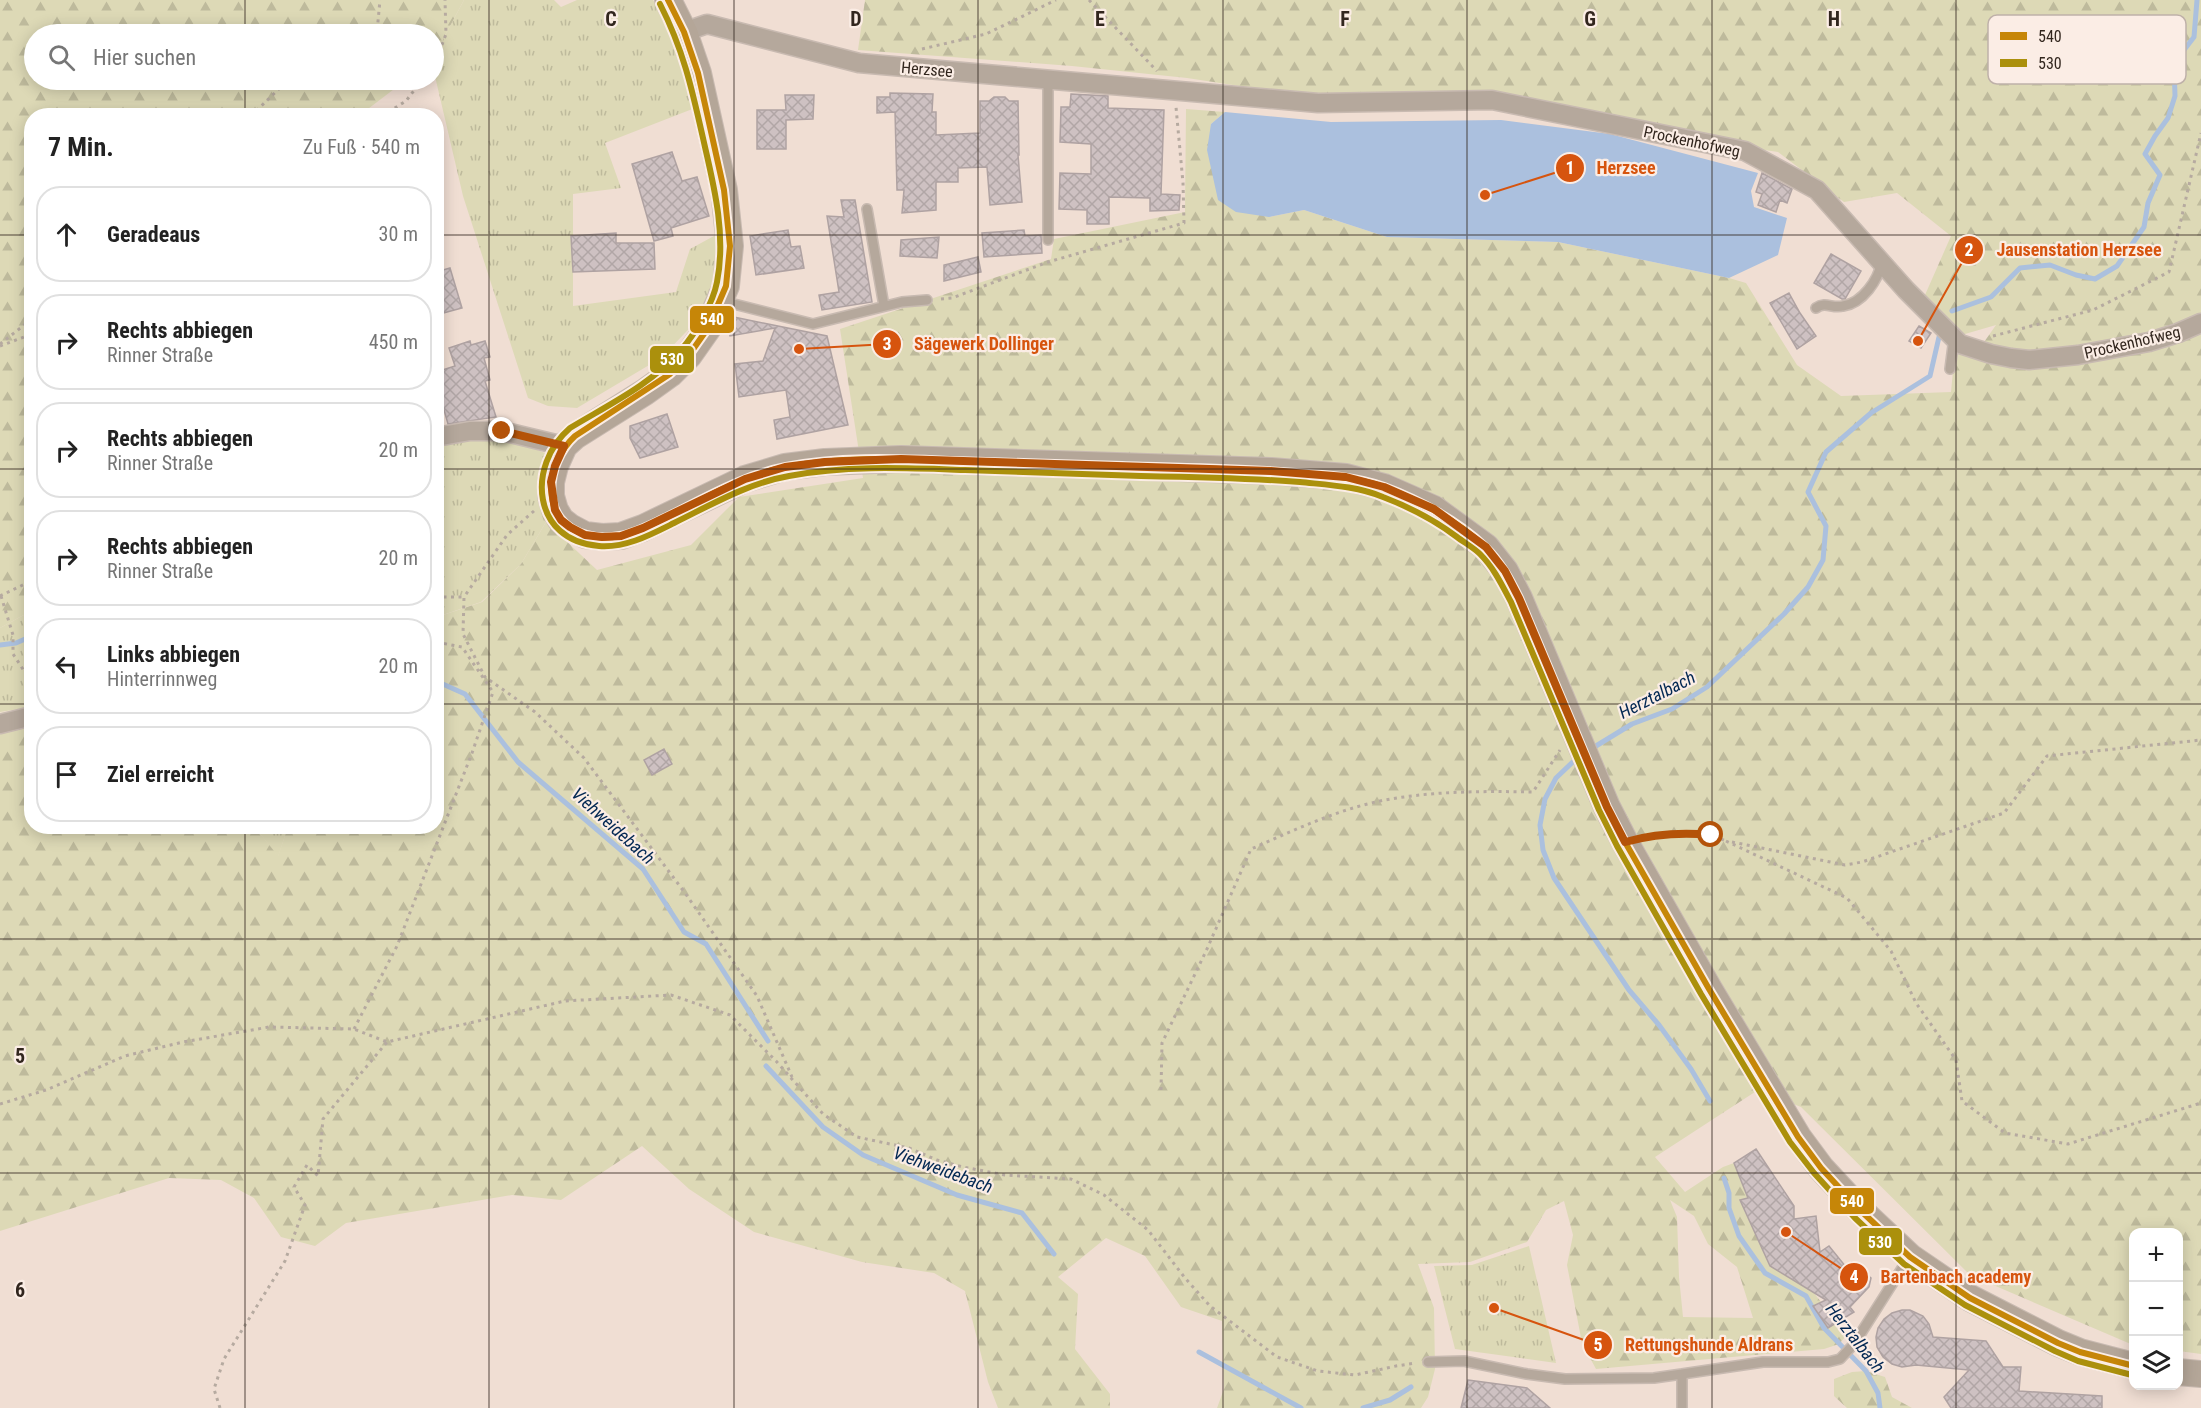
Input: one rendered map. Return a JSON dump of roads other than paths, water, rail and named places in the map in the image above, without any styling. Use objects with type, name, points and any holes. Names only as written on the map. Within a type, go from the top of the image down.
[{"type":"main road","points":[[668,0],[684,32],[704,94],[729,221],[729,267],[726,286],[722,301],[708,328],[689,355],[670,374],[575,436],[564,446],[551,482],[551,496],[561,520],[585,535],[621,536],[643,528],[745,479],[785,467],[825,462],[913,459],[1247,470],[1346,477],[1384,487],[1434,509],[1486,547],[1505,571],[1519,598],[1607,807],[1625,842],[1709,989],[1798,1137],[1821,1168],[1852,1203],[1910,1257],[1970,1298],[2026,1328],[2080,1352],[2129,1365]]},
{"type":"main road","points":[[2183,1372],[2201,1374]]},
{"type":"street","name":"Herzsee","points":[[684,32],[707,24],[859,63],[1174,89]]},
{"type":"street","name":"Prockenhofweg","points":[[1174,89],[1318,103],[1492,100],[1745,151],[1817,190],[1957,341],[2011,358],[2038,359],[2078,355],[2149,342],[2201,324]]},
{"type":"street","points":[[444,436],[470,431],[502,431],[564,446]]},
{"type":"street","points":[[0,724],[24,718]]},
{"type":"lane","points":[[1048,79],[1048,240]]},
{"type":"lane","points":[[867,209],[884,306]]},
{"type":"lane","points":[[1816,308],[1827,304],[1843,306],[1859,298],[1875,281],[1882,262]]},
{"type":"lane","points":[[722,301],[813,324],[902,302],[927,300]]},
{"type":"lane","points":[[1950,369],[1957,341]]},
{"type":"lane","points":[[1428,1362],[1464,1361],[1565,1379],[1654,1378],[1746,1364],[1833,1362],[1842,1357],[1854,1344],[1910,1257]]},
{"type":"lane","points":[[1682,1374],[1682,1408]]},
{"type":"water","points":[[1225,112],[1331,122],[1501,120],[1610,134],[1758,173],[1751,191],[1754,207],[1787,218],[1778,255],[1729,278],[1558,242],[1387,237],[1304,210],[1269,217],[1236,212],[1218,200],[1207,150],[1211,124]]},
{"type":"waterway","name":"Herztalbach","points":[[2186,47],[2194,37],[2197,0]]},
{"type":"waterway","name":"Herztalbach","points":[[1952,311],[1991,297],[2020,268],[2050,265],[2076,275],[2095,279],[2117,266],[2144,227],[2148,203],[2160,175],[2145,154],[2168,118],[2175,96],[2175,84]]},
{"type":"waterway","name":"Herztalbach","points":[[1591,749],[1632,724],[1672,709],[1707,687],[1784,614],[1808,587],[1823,560],[1826,526],[1808,492],[1826,452],[1871,413],[1930,376],[1939,337]]},
{"type":"waterway","name":"Viehweidebach","points":[[0,645],[24,640]]},
{"type":"waterway","name":"Viehweidebach","points":[[444,685],[465,694],[518,762],[643,869],[684,932],[706,944],[768,1041]]},
{"type":"waterway","name":"Herztalbach","points":[[1578,757],[1556,778],[1545,799],[1540,825],[1543,850],[1554,878],[1629,990],[1659,1025],[1691,1069],[1710,1101]]},
{"type":"waterway","name":"Viehweidebach","points":[[766,1066],[823,1127],[863,1155],[957,1195],[1022,1213],[1054,1254]]},
{"type":"waterway","name":"Herztalbach","points":[[1724,1178],[1729,1193],[1729,1208],[1739,1236],[1765,1273],[1806,1296],[1824,1328],[1866,1371],[1878,1393],[1880,1408]]},
{"type":"waterway","name":"Viehweidebach","points":[[1199,1352],[1301,1408]]},
{"type":"waterway","name":"Viehweidebach","points":[[1363,1408],[1390,1400],[1411,1387]]},
{"type":"place","name":"Herzsee","points":[[1485,195]]},
{"type":"place","name":"Jausenstation Herzsee","points":[[1918,341]]},
{"type":"place","name":"Sägewerk Dollinger","points":[[799,349]]},
{"type":"place","name":"Bartenbach academy","points":[[1786,1232]]},
{"type":"place","name":"Rettungshunde Aldrans","points":[[1494,1308]]}]
